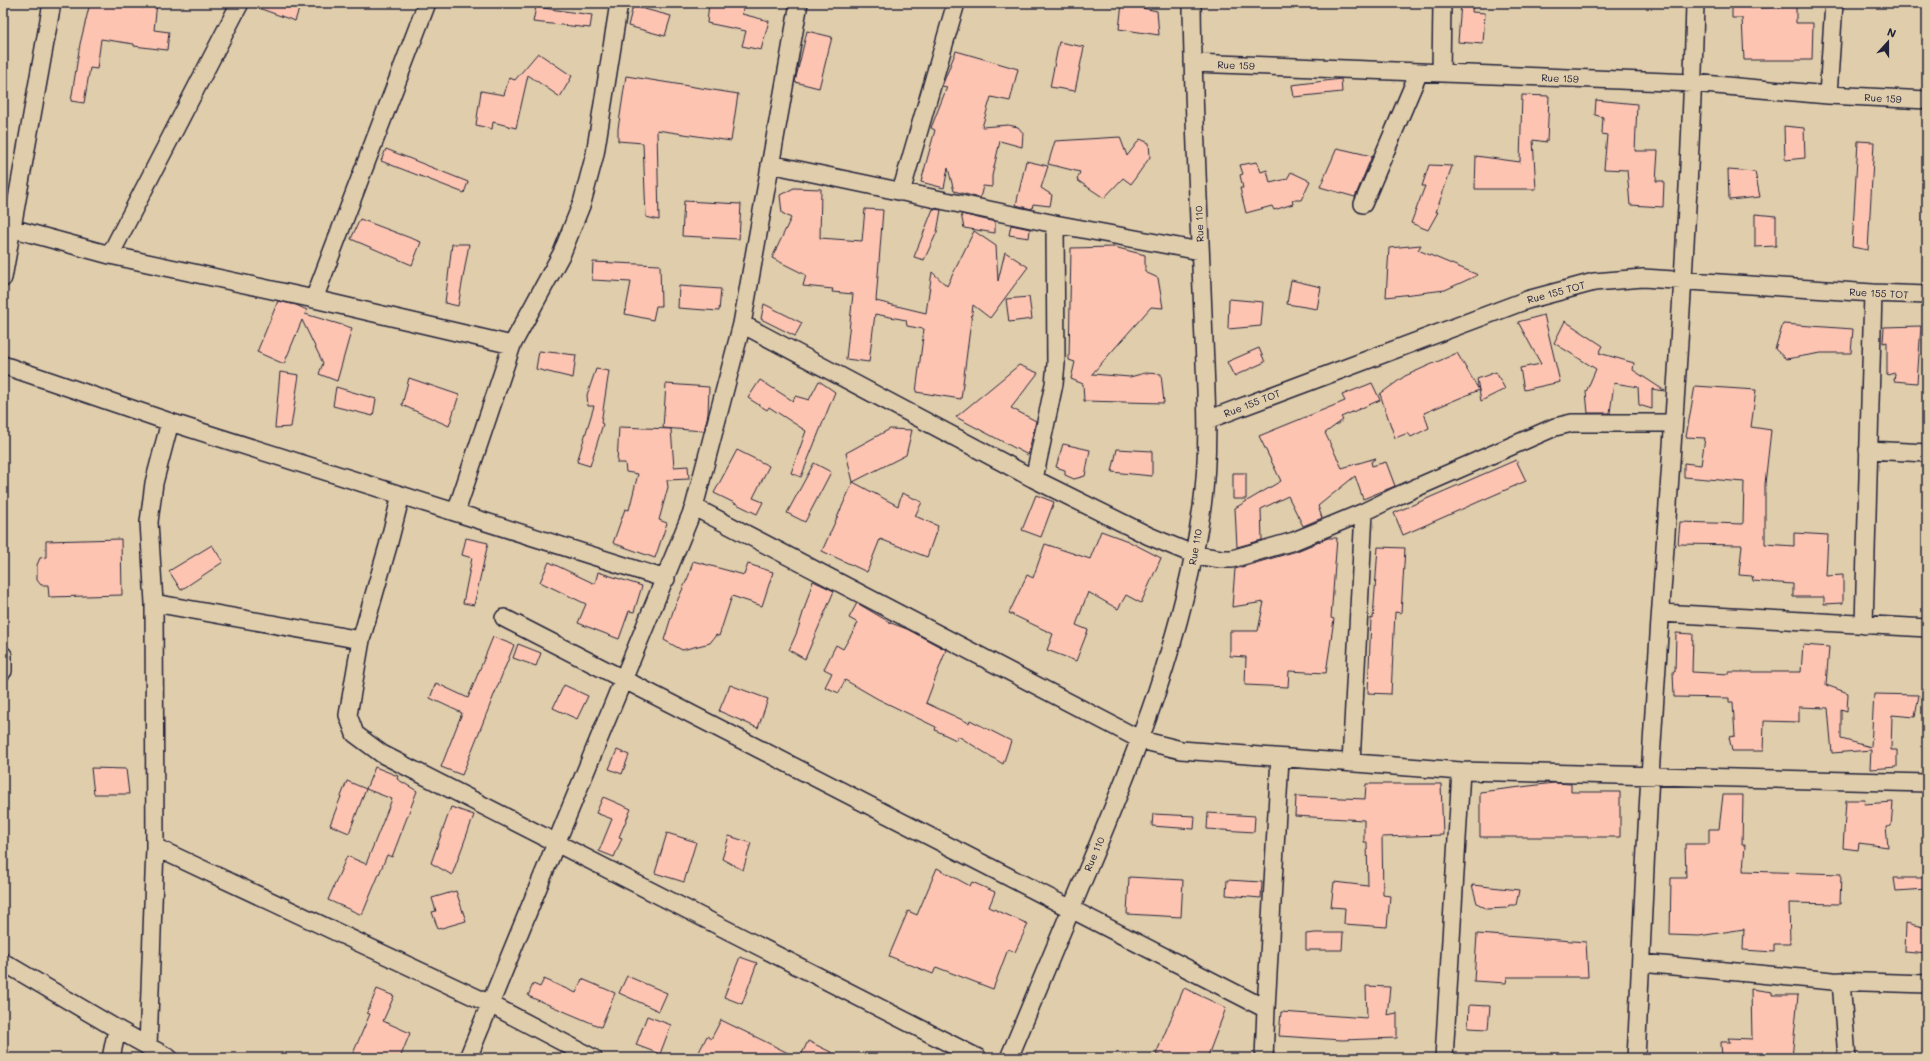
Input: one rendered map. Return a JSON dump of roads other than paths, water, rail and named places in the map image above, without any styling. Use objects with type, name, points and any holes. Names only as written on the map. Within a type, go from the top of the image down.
[{"type":"street","points":[[3,278],[52,3]]},
{"type":"street","points":[[110,255],[240,3]]},
{"type":"street","points":[[314,299],[427,3]]},
{"type":"street","points":[[456,512],[512,345],[562,253],[582,203],[595,154],[619,3]]},
{"type":"street","points":[[468,1058],[666,579],[694,507],[742,324],[799,3]]},
{"type":"street","points":[[901,192],[956,3]]},
{"type":"street","name":"Rue 110","points":[[1009,1058],[1141,740],[1169,654],[1186,594],[1195,555],[1203,503],[1207,420],[1192,3]]},
{"type":"street","points":[[1442,3],[1442,73]]},
{"type":"street","points":[[1636,1058],[1650,776],[1683,281],[1693,83],[1695,3]]},
{"type":"street","points":[[1828,95],[1834,3]]},
{"type":"street","name":"Rue 159","points":[[1193,63],[1693,83],[1828,95],[1927,100]]},
{"type":"street","points":[[1363,204],[1419,72]]},
{"type":"street","points":[[770,164],[1055,224],[1200,251]]},
{"type":"street","points":[[1034,479],[1054,384],[1056,364],[1055,224]]},
{"type":"street","points":[[11,228],[110,255],[314,299],[512,345]]},
{"type":"street","name":"Rue 155 TOT","points":[[1207,420],[1527,300],[1594,282],[1643,278],[1873,293],[1927,295]]},
{"type":"street","points":[[1864,625],[1873,293]]},
{"type":"street","points":[[742,324],[1034,479],[1149,536],[1195,555],[1221,559],[1232,558],[1294,541],[1364,512],[1555,427],[1579,423],[1673,423]]},
{"type":"street","points":[[3,365],[170,422],[666,579]]},
{"type":"street","points":[[148,1047],[155,847],[154,603],[149,522],[154,483],[170,422]]},
{"type":"street","points":[[1868,450],[1927,453]]},
{"type":"street","points":[[401,495],[361,640],[348,715],[355,734],[382,754],[978,1058]]},
{"type":"street","points":[[694,507],[1141,740],[1181,750],[1461,771],[1927,783]]},
{"type":"street","points":[[1351,763],[1364,512]]},
{"type":"street","points":[[154,603],[361,640]]},
{"type":"street","points":[[1661,613],[1927,628]]},
{"type":"street","points":[[504,618],[1266,1009]]},
{"type":"street","points":[[3,655],[3,671]]},
{"type":"street","points":[[1264,1058],[1280,758]]},
{"type":"street","points":[[1444,1058],[1461,771]]},
{"type":"street","points":[[155,847],[490,1004],[593,1058]]},
{"type":"street","points":[[3,962],[169,1058]]},
{"type":"street","points":[[1641,963],[1841,981],[1927,984]]},
{"type":"street","points":[[1841,981],[1847,1058]]},
{"type":"street","points":[[111,1058],[117,1029]]}]
